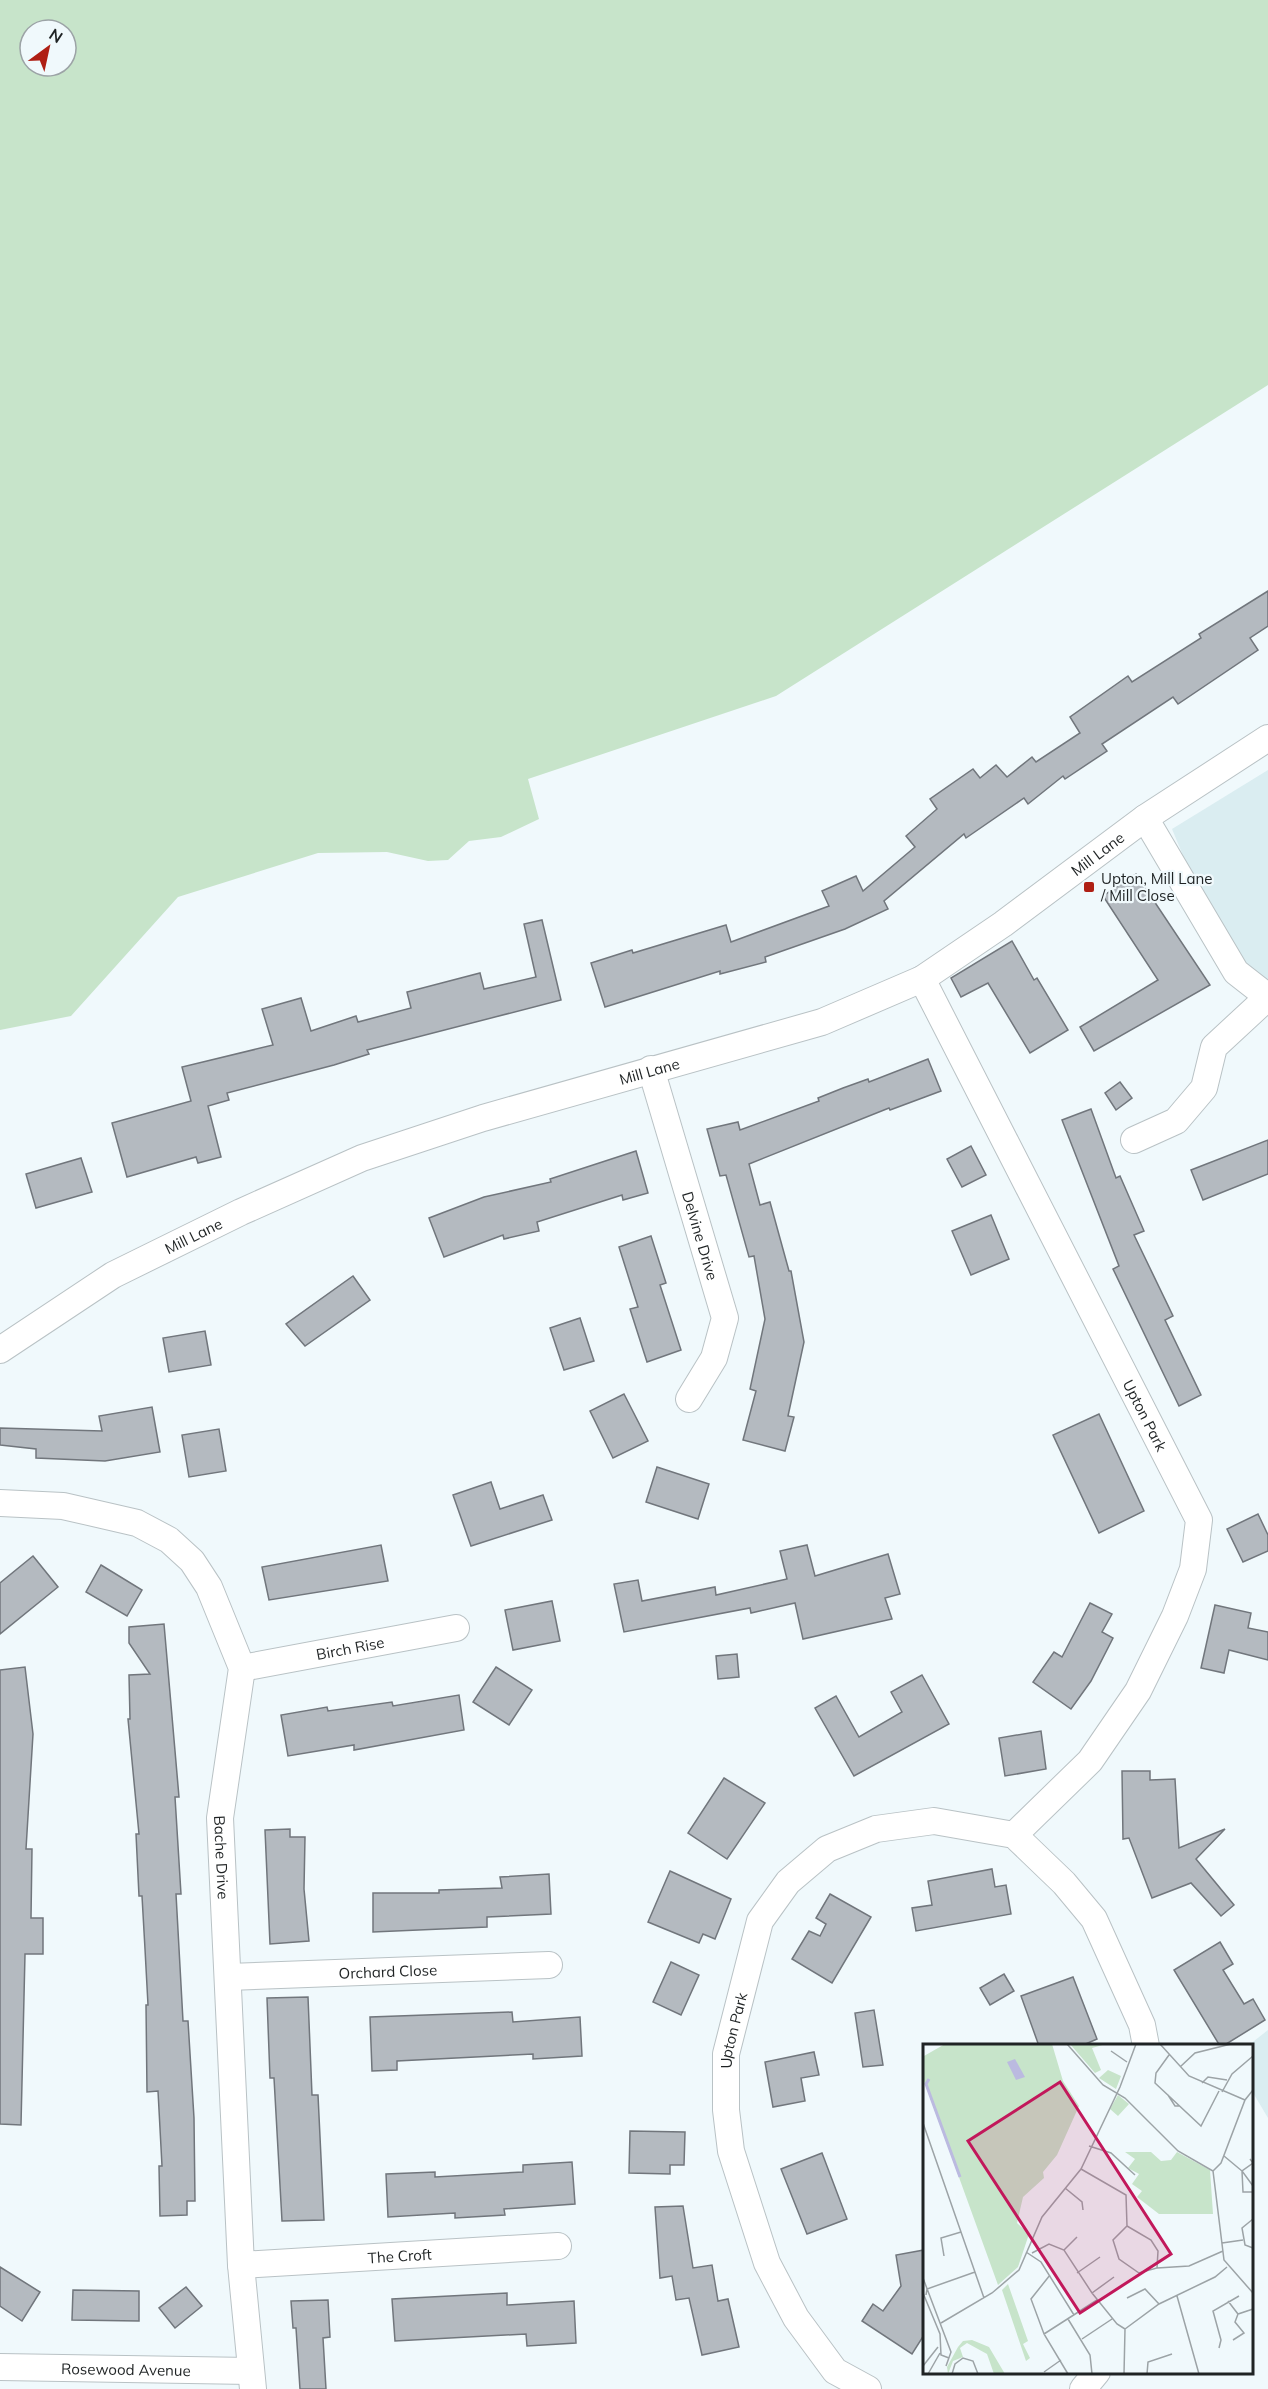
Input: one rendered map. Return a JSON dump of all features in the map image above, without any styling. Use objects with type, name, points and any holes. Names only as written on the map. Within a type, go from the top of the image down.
[{"type":"street","name":"Mill Lane","points":[[0,1350],[113,1275],[241,1212],[362,1158],[651,1069],[822,1022],[921,979],[1002,924],[1145,818],[1268,738]]},
{"type":"street","points":[[1134,1140],[1176,1121],[1204,1088],[1214,1047],[1268,997],[1236,972],[1145,818]]},
{"type":"street","name":"Upton Park","points":[[868,2389],[835,2371],[796,2318],[767,2263],[731,2151],[726,2110],[726,2054],[744,1976],[760,1921],[788,1882],[827,1849],[876,1829],[934,1821],[1014,1835],[1090,1761],[1138,1691],[1175,1616],[1193,1569],[1199,1520],[921,979]]},
{"type":"street","name":"Delvine Drive","points":[[651,1069],[724,1318],[714,1358],[689,1400]]},
{"type":"street","points":[[0,1503],[63,1506],[137,1523],[169,1540],[192,1561],[209,1587],[242,1668]]},
{"type":"street","name":"Birch Rise","points":[[242,1668],[456,1628]]},
{"type":"street","name":"Bache Drive","points":[[242,1668],[220,1818],[241,2265],[252,2380]]},
{"type":"street","points":[[1014,1835],[1064,1883],[1094,1919],[1142,2025],[1146,2044]]},
{"type":"street","name":"Orchard Close","points":[[228,1977],[549,1965]]},
{"type":"street","name":"The Croft","points":[[241,2265],[558,2246]]},
{"type":"street","name":"Rosewood Avenue","points":[[0,2367],[252,2380]]},
{"type":"street","points":[[1083,2389],[1096,2374]]},
{"type":"shaded area","points":[[1268,770],[1268,983],[1249,970],[1194,882],[1172,829]]},
{"type":"shaded area","points":[[1268,2030],[1268,2118],[1253,2093],[1253,2044],[1250,2044]]},
{"type":"green space","points":[[0,0],[1268,0],[1268,385],[776,696],[528,779],[539,819],[501,837],[469,841],[448,860],[428,861],[387,852],[318,853],[178,897],[71,1016],[0,1030]]},
{"type":"building","points":[[1268,591],[1268,626],[1250,638],[1258,650],[1178,704],[1173,697],[1102,744],[1107,751],[1065,779],[1063,776],[1028,804],[1024,798],[966,838],[964,834],[884,901],[888,909],[845,929],[765,957],[766,962],[720,974],[720,971],[605,1007],[591,963],[726,925],[731,942],[829,906],[822,891],[856,876],[863,891],[915,847],[906,836],[937,809],[930,799],[973,769],[980,778],[996,765],[1007,777],[1032,757],[1036,762],[1080,733],[1070,717],[1128,676],[1132,682],[1201,638],[1199,634]]},
{"type":"building","points":[[1136,874],[1210,985],[1094,1051],[1080,1027],[1158,980],[1103,896]]},
{"type":"building","points":[[542,920],[561,1000],[367,1050],[369,1054],[334,1065],[227,1093],[229,1100],[208,1106],[221,1157],[198,1163],[196,1157],[127,1177],[112,1123],[191,1101],[182,1067],[273,1045],[262,1009],[301,998],[311,1031],[356,1016],[358,1022],[411,1008],[407,992],[480,973],[484,989],[536,977],[524,924]]},
{"type":"building","points":[[1012,941],[1034,980],[1037,978],[1068,1030],[1030,1053],[988,983],[961,997],[951,978]]},
{"type":"building","points":[[928,1059],[941,1091],[890,1110],[889,1108],[749,1164],[760,1205],[770,1202],[789,1271],[791,1271],[804,1342],[788,1416],[794,1417],[785,1451],[743,1440],[756,1391],[750,1389],[765,1319],[754,1256],[749,1257],[726,1175],[720,1176],[707,1129],[738,1122],[740,1130],[819,1101],[818,1098],[843,1088],[868,1079],[869,1082]]},
{"type":"building","points":[[1120,1082],[1132,1098],[1116,1110],[1105,1093]]},
{"type":"building","points":[[1091,1109],[1116,1178],[1120,1176],[1144,1231],[1134,1235],[1173,1316],[1165,1320],[1201,1395],[1179,1406],[1113,1269],[1119,1266],[1062,1120]]},
{"type":"building","points":[[1268,1140],[1268,1174],[1203,1200],[1191,1170]]},
{"type":"building","points":[[971,1146],[986,1175],[962,1187],[947,1159]]},
{"type":"building","points":[[636,1151],[648,1193],[623,1200],[622,1195],[537,1222],[539,1231],[504,1239],[503,1235],[444,1257],[429,1218],[484,1197],[551,1182],[550,1179]]},
{"type":"building","points":[[81,1158],[92,1192],[36,1208],[26,1174]]},
{"type":"building","points":[[991,1215],[1009,1259],[971,1275],[952,1231]]},
{"type":"building","points":[[651,1236],[666,1283],[660,1285],[681,1350],[647,1362],[630,1309],[638,1307],[619,1247]]},
{"type":"building","points":[[353,1276],[370,1300],[305,1346],[286,1324]]},
{"type":"building","points":[[580,1318],[594,1361],[564,1370],[550,1328]]},
{"type":"building","points":[[205,1331],[211,1365],[169,1372],[163,1338]]},
{"type":"building","points":[[624,1394],[648,1441],[613,1458],[590,1411]]},
{"type":"building","points":[[152,1407],[160,1452],[105,1461],[36,1458],[36,1449],[0,1445],[0,1428],[102,1431],[99,1416]]},
{"type":"building","points":[[1099,1414],[1144,1511],[1099,1533],[1053,1435]]},
{"type":"building","points":[[219,1429],[226,1471],[189,1477],[182,1435]]},
{"type":"building","points":[[657,1467],[709,1484],[698,1519],[646,1502]]},
{"type":"building","points":[[491,1482],[500,1509],[543,1495],[552,1520],[471,1546],[453,1495]]},
{"type":"building","points":[[1258,1514],[1268,1535],[1268,1551],[1243,1562],[1227,1529]]},
{"type":"building","points":[[381,1545],[388,1581],[269,1600],[262,1567]]},
{"type":"building","points":[[807,1545],[815,1576],[888,1554],[900,1594],[885,1598],[892,1619],[803,1639],[795,1603],[751,1613],[750,1608],[624,1632],[614,1584],[638,1580],[642,1601],[715,1587],[716,1595],[787,1579],[780,1551]]},
{"type":"building","points":[[33,1556],[58,1587],[0,1634],[0,1583]]},
{"type":"building","points":[[101,1565],[142,1590],[127,1616],[86,1592]]},
{"type":"building","points":[[552,1601],[560,1641],[513,1650],[505,1610]]},
{"type":"building","points":[[1090,1603],[1112,1614],[1102,1632],[1113,1638],[1091,1681],[1071,1709],[1033,1682],[1054,1652],[1062,1657]]},
{"type":"building","points":[[1215,1605],[1251,1613],[1248,1628],[1268,1632],[1268,1660],[1229,1650],[1224,1673],[1201,1668]]},
{"type":"building","points":[[164,1624],[179,1797],[175,1797],[181,1894],[176,1894],[183,2021],[188,2021],[194,2118],[195,2201],[187,2201],[187,2215],[160,2216],[159,2166],[162,2166],[158,2091],[147,2092],[146,2005],[148,2005],[142,1896],[139,1896],[136,1834],[139,1834],[128,1719],[130,1719],[129,1675],[150,1674],[129,1643],[129,1627]]},
{"type":"building","points":[[737,1654],[739,1677],[718,1679],[716,1656]]},
{"type":"building","points":[[25,1667],[33,1734],[26,1849],[32,1849],[31,1918],[43,1918],[43,1954],[25,1954],[21,2125],[0,2124],[0,1670]]},
{"type":"building","points":[[496,1667],[532,1690],[509,1725],[473,1702]]},
{"type":"building","points":[[922,1675],[949,1724],[854,1776],[815,1708],[836,1696],[859,1737],[902,1712],[891,1692]]},
{"type":"building","points":[[459,1695],[464,1730],[354,1750],[354,1745],[288,1756],[281,1715],[327,1707],[328,1711],[392,1702],[393,1706]]},
{"type":"building","points":[[1041,1731],[1046,1769],[1005,1776],[999,1738]]},
{"type":"building","points":[[1122,1771],[1150,1771],[1150,1780],[1175,1779],[1179,1848],[1225,1829],[1196,1859],[1234,1905],[1221,1916],[1191,1883],[1152,1898],[1129,1838],[1123,1839]]},
{"type":"building","points":[[724,1778],[765,1803],[727,1859],[688,1833]]},
{"type":"building","points":[[290,1829],[290,1837],[305,1837],[304,1889],[309,1941],[270,1944],[265,1830]]},
{"type":"building","points":[[992,1869],[995,1887],[1006,1885],[1011,1914],[916,1931],[912,1908],[932,1905],[928,1881]]},
{"type":"building","points":[[670,1871],[731,1899],[715,1939],[703,1934],[699,1943],[648,1922]]},
{"type":"building","points":[[549,1874],[551,1914],[487,1917],[487,1927],[373,1932],[373,1893],[439,1893],[439,1890],[502,1888],[500,1877]]},
{"type":"building","points":[[830,1894],[871,1917],[832,1983],[792,1959],[809,1931],[820,1936],[826,1924],[816,1918]]},
{"type":"building","points":[[1220,1942],[1233,1964],[1223,1970],[1244,2004],[1253,1999],[1265,2020],[1226,2044],[1219,2044],[1174,1970]]},
{"type":"building","points":[[671,1962],[699,1975],[681,2015],[653,2002]]},
{"type":"building","points":[[1004,1974],[1014,1991],[990,2005],[980,1988]]},
{"type":"building","points":[[1073,1977],[1097,2039],[1086,2044],[1038,2044],[1021,1996]]},
{"type":"building","points":[[308,1997],[312,2095],[318,2095],[324,2220],[282,2221],[274,2078],[270,2078],[267,1998]]},
{"type":"building","points":[[874,2010],[883,2065],[863,2067],[855,2013]]},
{"type":"building","points":[[512,2012],[513,2022],[580,2017],[582,2056],[533,2059],[533,2054],[397,2061],[397,2070],[372,2071],[370,2017]]},
{"type":"building","points":[[814,2052],[819,2075],[801,2078],[805,2101],[773,2107],[765,2062]]},
{"type":"building","points":[[630,2131],[685,2132],[684,2165],[670,2165],[670,2174],[629,2173]]},
{"type":"building","points":[[822,2153],[847,2219],[807,2234],[781,2169]]},
{"type":"building","points":[[572,2162],[575,2204],[504,2209],[505,2215],[455,2218],[455,2213],[388,2217],[386,2174],[435,2172],[435,2177],[523,2172],[523,2165]]},
{"type":"building","points":[[683,2206],[693,2268],[712,2265],[718,2301],[728,2299],[739,2347],[702,2355],[689,2298],[676,2300],[672,2276],[660,2278],[655,2207]]},
{"type":"building","points":[[923,2250],[923,2337],[912,2354],[862,2321],[873,2304],[883,2311],[901,2286],[896,2255]]},
{"type":"building","points":[[0,2267],[40,2292],[22,2321],[0,2306]]},
{"type":"building","points":[[186,2287],[202,2306],[175,2328],[159,2308]]},
{"type":"building","points":[[73,2290],[139,2291],[139,2321],[72,2320]]},
{"type":"building","points":[[507,2293],[507,2305],[574,2301],[576,2343],[527,2346],[526,2334],[395,2341],[392,2299]]},
{"type":"building","points":[[328,2300],[330,2337],[323,2338],[326,2389],[300,2389],[296,2328],[293,2328],[291,2301]]},
{"type":"place","name":"Upton, Mill Lane / Mill Close","points":[[1089,887]]}]
